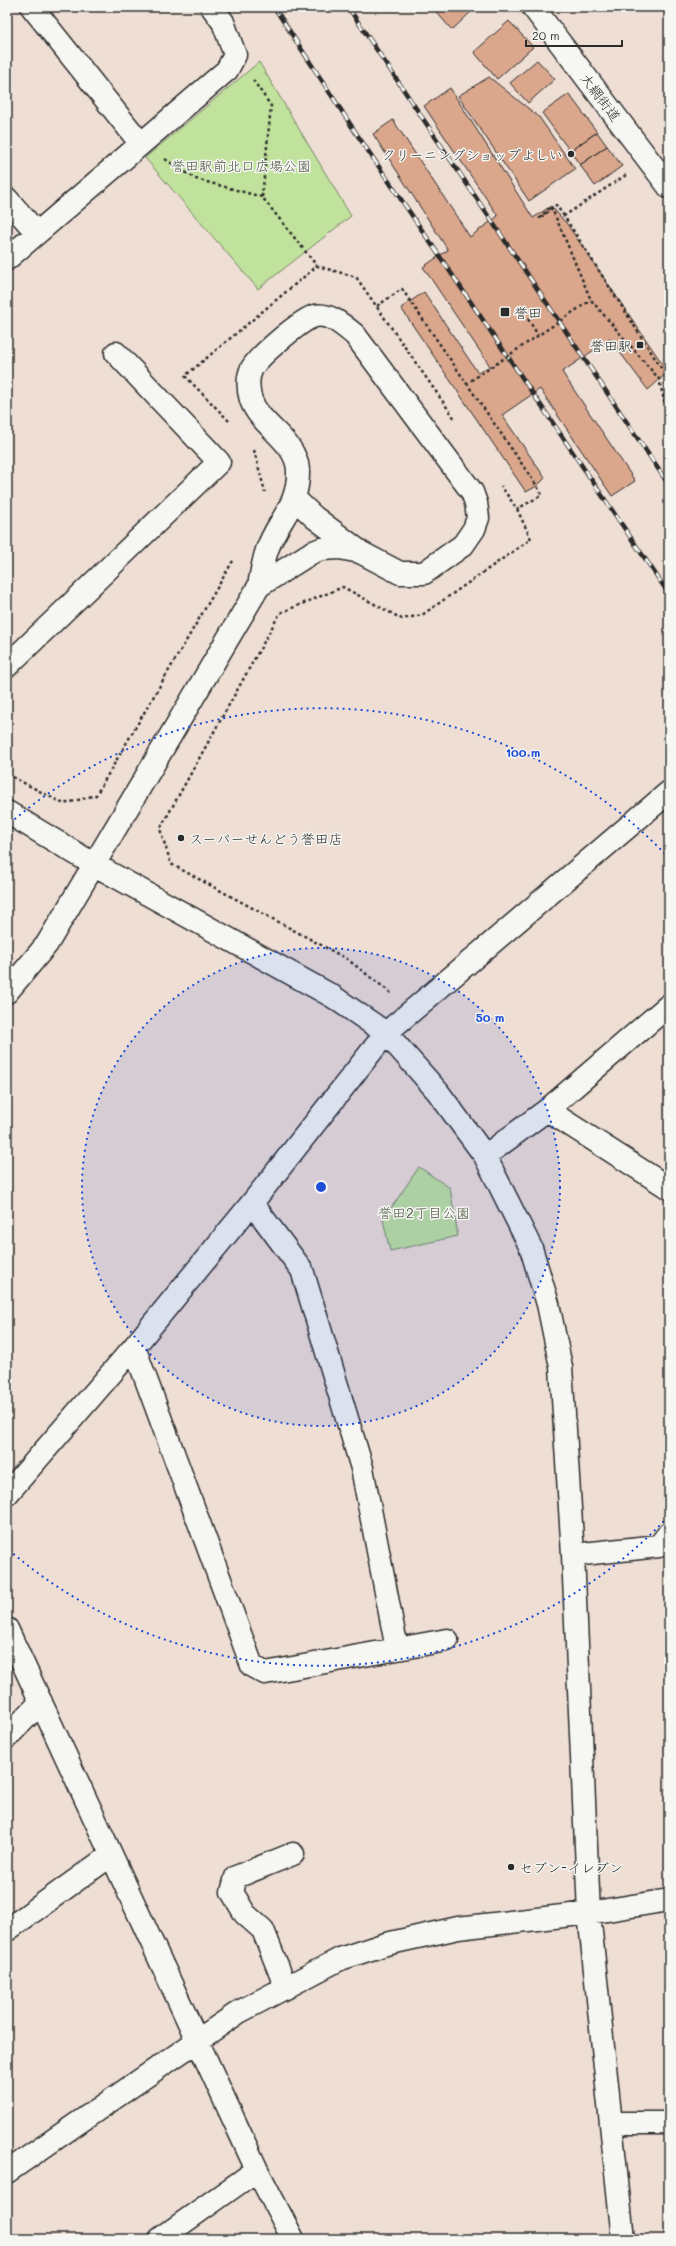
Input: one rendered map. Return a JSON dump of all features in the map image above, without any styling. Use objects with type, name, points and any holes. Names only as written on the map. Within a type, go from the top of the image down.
[{"type":"street","points":[[32,7],[141,144]]},
{"type":"street","points":[[7,259],[227,70],[235,55],[223,22],[212,7]]},
{"type":"street","name":"大網街道","points":[[533,7],[669,187]]},
{"type":"street","points":[[7,199],[37,233]]},
{"type":"street","points":[[7,992],[47,944],[259,586],[267,550],[295,499],[298,468],[282,438],[261,415],[252,401],[248,385],[252,369],[260,356],[305,320],[315,316],[328,317],[355,335],[472,492],[476,503],[478,518],[474,529],[463,545],[424,573],[400,573],[360,552],[309,513],[295,499]]},
{"type":"street","points":[[7,666],[219,462],[116,353]]},
{"type":"street","points":[[259,586],[311,553],[322,549],[340,548],[360,552]]},
{"type":"street","points":[[7,1494],[134,1347],[252,1203],[386,1032],[669,792]]},
{"type":"street","points":[[7,812],[95,865],[332,996],[386,1032],[438,1092],[485,1156],[531,1248],[548,1304],[561,1368],[573,1556],[589,1913],[623,2239]]},
{"type":"street","points":[[485,1156],[547,1110],[669,1005]]},
{"type":"street","points":[[547,1110],[669,1188]]},
{"type":"street","points":[[252,1203],[302,1270],[362,1468],[397,1649]]},
{"type":"street","points":[[134,1347],[252,1666],[265,1673],[447,1640]]},
{"type":"street","points":[[573,1556],[659,1546],[669,1533]]},
{"type":"street","points":[[7,1629],[256,2170],[293,2239]]},
{"type":"street","points":[[7,1737],[41,1702]]},
{"type":"street","points":[[286,1988],[263,1930],[245,1914],[232,1892],[236,1877],[293,1854]]},
{"type":"street","points":[[8,1928],[111,1855]]},
{"type":"street","points":[[7,2172],[238,2012],[340,1959],[386,1944],[458,1928],[589,1913],[669,1900]]},
{"type":"street","points":[[610,2123],[669,2123]]},
{"type":"street","points":[[160,2239],[256,2170]]},
{"type":"path","points":[[235,55],[271,106],[262,197]]},
{"type":"path","points":[[141,144],[196,179],[262,197],[317,266]]},
{"type":"path","points":[[564,216],[628,174]]},
{"type":"path","points":[[664,402],[668,377],[564,216],[556,205],[550,210],[538,219],[551,206],[554,214],[591,300],[659,379],[664,402],[669,409]]},
{"type":"path","points":[[377,306],[402,288],[542,495],[517,509]]},
{"type":"path","points":[[466,384],[591,300]]},
{"type":"path","points":[[528,319],[538,335]]},
{"type":"green space","name":"誉田駅前北口広場公園","points":[[259,62],[351,216],[258,289],[145,158]]},
{"type":"green space","name":"誉田2丁目公園","points":[[419,1167],[450,1188],[458,1236],[390,1251],[383,1220]]},
{"type":"building","points":[[432,7],[476,7],[452,30]]},
{"type":"building","points":[[509,21],[533,47],[497,79],[474,52]]},
{"type":"building","points":[[537,60],[555,79],[528,103],[510,83]]},
{"type":"building","points":[[489,77],[539,117],[575,169],[529,201],[458,96]]},
{"type":"building","points":[[450,88],[533,218],[551,206],[567,224],[668,372],[648,390],[610,339],[562,372],[635,481],[612,496],[540,389],[502,415],[545,478],[537,486],[526,492],[401,308],[424,292],[478,373],[490,366],[423,267],[448,250],[373,134],[393,120],[470,237],[498,216],[424,106]]},
{"type":"building","points":[[569,94],[597,132],[570,151],[542,113]]},
{"type":"building","points":[[597,132],[607,146],[580,165],[570,151]]},
{"type":"building","points":[[607,146],[622,166],[595,186],[580,165]]},
{"type":"railway","points":[[274,7],[356,133],[669,594]]},
{"type":"railway","points":[[348,7],[669,485]]},
{"type":"place","name":"クリーニングショップよしい","points":[[571,154]]},
{"type":"place","name":"誉田","points":[[505,312]]},
{"type":"place","name":"誉田駅","points":[[640,345]]},
{"type":"place","name":"スーパーせんどう誉田店","points":[[181,838]]},
{"type":"place","name":"セブン-イレブン","points":[[511,1867]]}]
